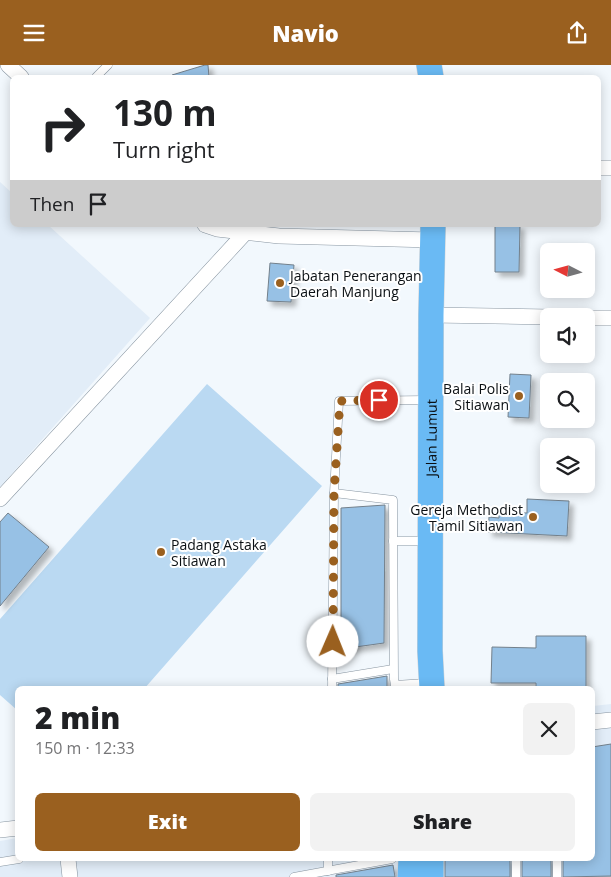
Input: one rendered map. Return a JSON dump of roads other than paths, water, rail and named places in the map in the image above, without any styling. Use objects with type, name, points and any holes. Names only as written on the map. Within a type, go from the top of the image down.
[{"type":"highway","name":"Jalan Lumut","points":[[428,686],[430,651],[432,233]]},
{"type":"highway","points":[[410,877],[411,861]]},
{"type":"highway","points":[[431,861],[431,877]]},
{"type":"street","points":[[8,65],[19,75]]},
{"type":"street","points":[[211,227],[279,236],[432,233]]},
{"type":"street","points":[[0,499],[246,232]]},
{"type":"street","points":[[431,315],[540,317]]},
{"type":"street","points":[[595,318],[611,318]]},
{"type":"street","points":[[595,722],[611,720]]},
{"type":"street","points":[[0,831],[15,828]]},
{"type":"street","points":[[68,861],[70,877]]},
{"type":"lane","points":[[98,75],[108,65]]},
{"type":"lane","points":[[332,686],[334,493],[340,401],[431,400]]},
{"type":"lane","points":[[334,493],[393,499],[393,669],[395,685],[412,686]]},
{"type":"lane","points":[[393,541],[430,541]]},
{"type":"lane","points":[[332,679],[393,669]]},
{"type":"lane","points":[[0,862],[15,860]]},
{"type":"lane","points":[[328,861],[328,871]]},
{"type":"lane","points":[[294,877],[381,861]]},
{"type":"lane","points":[[516,861],[516,877]]},
{"type":"lane","points":[[557,861],[557,877]]},
{"type":"place","name":"Jabatan Penerangan Daerah Manjung","points":[[280,283]]},
{"type":"place","name":"Balai Polis Sitiawan","points":[[519,396]]},
{"type":"place","name":"Gereja Methodist Tamil Sitiawan","points":[[533,517]]},
{"type":"place","name":"Padang Astaka Sitiawan","points":[[161,552]]}]
